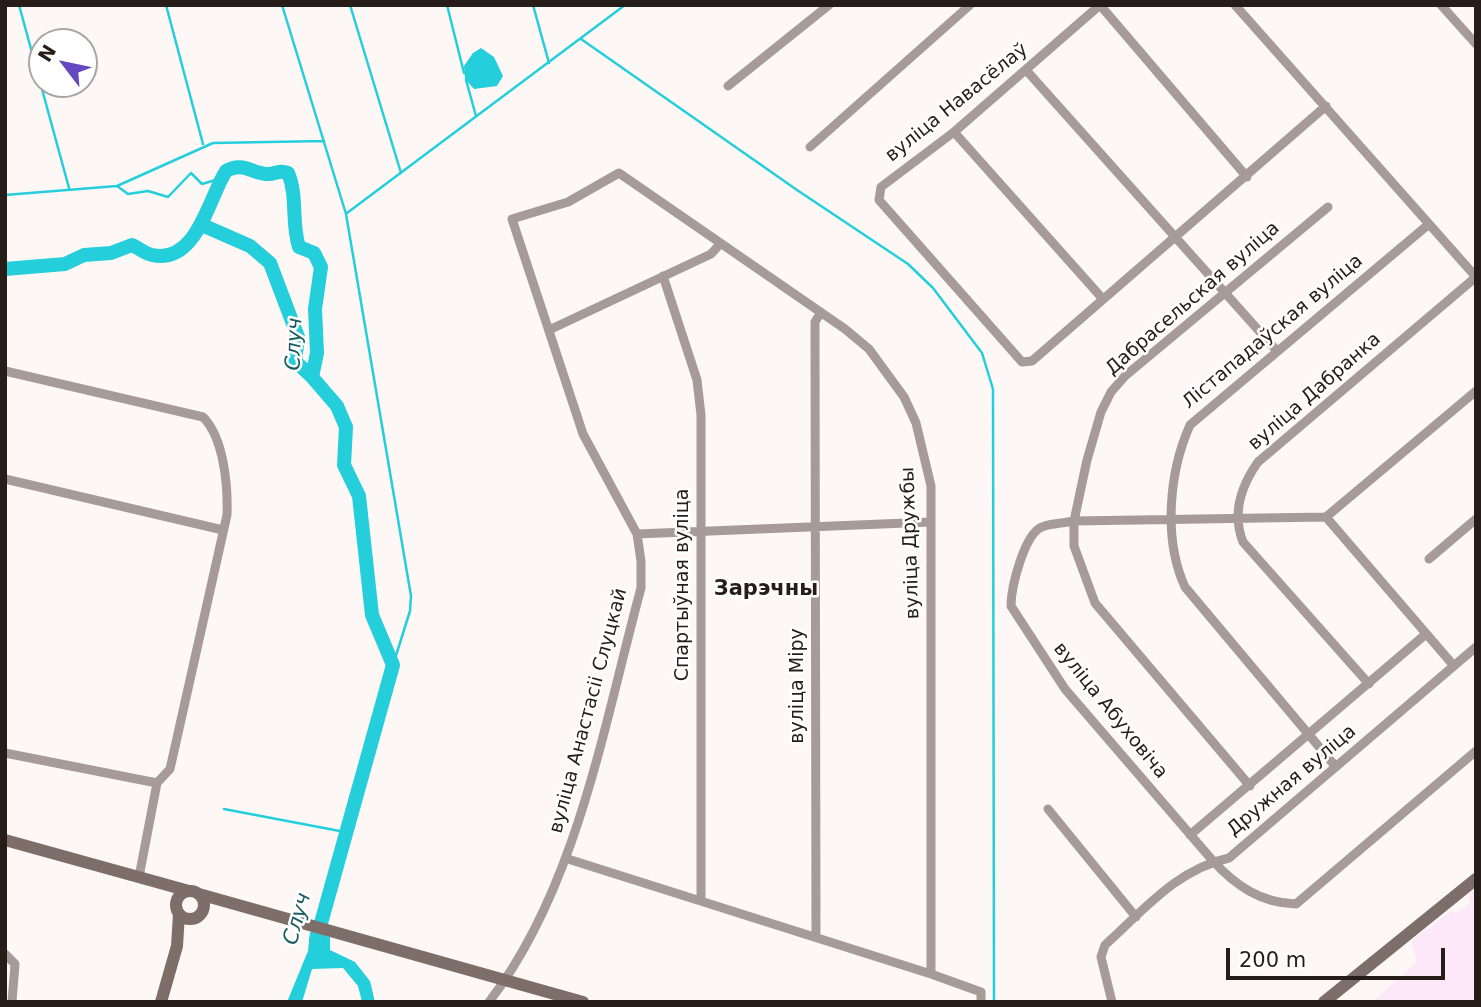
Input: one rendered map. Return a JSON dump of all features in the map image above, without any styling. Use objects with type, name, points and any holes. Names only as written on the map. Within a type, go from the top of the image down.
[{"type":"main road","points":[[5,840],[583,1002]]},
{"type":"main road","points":[[144,878],[177,910],[196,917],[220,908],[242,905]]},
{"type":"main road","points":[[1324,1002],[1476,879]]},
{"type":"main road","points":[[161,1002],[177,946],[179,895],[194,892]]},
{"type":"main road","points":[[177,946],[204,905],[194,892]]},
{"type":"street","points":[[728,86],[829,5]]},
{"type":"street","points":[[810,147],[970,5]]},
{"type":"street","points":[[1100,5],[1247,177]]},
{"type":"street","name":"вуліца Навасёлаў","points":[[1100,5],[954,132],[881,187],[879,200],[1022,362],[1032,361],[1102,298]]},
{"type":"street","points":[[1236,5],[1476,277]]},
{"type":"street","points":[[1441,5],[1476,44]]},
{"type":"street","points":[[1026,70],[1277,351]]},
{"type":"street","points":[[954,132],[1102,298],[1247,177],[1326,106]]},
{"type":"street","name":"вуліца Анастасіі Слуцкай","points":[[489,1002],[506,980],[568,859],[641,587],[637,534],[583,434],[512,219],[568,202],[619,173]]},
{"type":"street","name":"вуліца Дружбы","points":[[619,173],[821,312],[869,349],[904,397],[926,456],[931,522],[931,974]]},
{"type":"street","name":"Дабрасельская вуліца","points":[[1250,786],[1095,603],[1074,546],[1074,521],[1087,460],[1111,392],[1125,376],[1328,207]]},
{"type":"street","name":"Лістападаўская вуліца","points":[[1336,767],[1185,587],[1172,555],[1175,474],[1181,444],[1190,425],[1429,224]]},
{"type":"street","points":[[549,330],[711,254],[720,244]]},
{"type":"street","name":"Спартыўная вуліца","points":[[663,275],[697,380],[701,415],[701,899]]},
{"type":"street","name":"вуліца Дабранка","points":[[1237,518],[1244,484],[1258,462],[1476,277]]},
{"type":"street","name":"вуліца Міру","points":[[816,936],[815,322],[821,312]]},
{"type":"street","points":[[5,371],[203,417],[213,429],[227,497],[223,530],[170,769],[157,783],[144,878]]},
{"type":"street","points":[[1074,521],[1326,517],[1476,391]]},
{"type":"street","points":[[5,479],[223,530]]},
{"type":"street","points":[[1326,517],[1454,666]]},
{"type":"street","points":[[1237,518],[1240,534],[1250,552],[1370,684]]},
{"type":"street","points":[[1429,559],[1476,519]]},
{"type":"street","name":"вуліца Абуховіча","points":[[1074,521],[1042,527],[1034,532],[1015,579],[1011,606],[1065,689],[1213,862],[1233,883],[1248,892],[1296,904],[1476,751]]},
{"type":"street","points":[[637,534],[931,522]]},
{"type":"street","points":[[1190,835],[1310,736],[1426,634]]},
{"type":"street","name":"Дружная вуліца","points":[[1112,1002],[1101,957],[1105,945],[1182,876],[1229,858],[1476,648]]},
{"type":"street","points":[[5,753],[157,783]]},
{"type":"street","points":[[1048,809],[1136,917]]},
{"type":"street","points":[[568,859],[931,974],[981,997]]},
{"type":"street","points":[[5,954],[15,964],[12,1002]]},
{"type":"shaded area","points":[[1476,888],[1476,1002],[1372,1002],[1417,962],[1411,941],[1451,911],[1457,913],[1470,903],[1468,895]]},
{"type":"water","points":[[481,48],[494,57],[503,76],[497,86],[474,89],[465,79],[464,66],[473,53]]},
{"type":"water","points":[[310,932],[330,937],[330,950],[355,962],[370,981],[375,1002],[362,1002],[358,986],[343,968],[312,969],[302,1002],[287,1002],[308,951]]},
{"type":"waterway","points":[[19,5],[69,188]]},
{"type":"waterway","points":[[166,5],[203,144]]},
{"type":"waterway","points":[[282,5],[346,214],[411,596],[410,611],[393,665]]},
{"type":"waterway","points":[[350,5],[401,173]]},
{"type":"waterway","points":[[447,5],[464,73]]},
{"type":"waterway","points":[[533,5],[549,63]]},
{"type":"waterway","points":[[347,213],[625,5]]},
{"type":"waterway","points":[[581,39],[908,264],[933,288],[982,353],[993,389],[994,1002]]},
{"type":"waterway","points":[[466,80],[476,116]]},
{"type":"waterway","points":[[5,195],[117,186],[213,143],[324,141]]},
{"type":"waterway","name":"Случ","points":[[5,269],[65,264],[84,255],[111,253],[132,245],[149,254],[167,255],[180,250],[191,240],[200,227],[226,171],[241,167],[266,174],[288,173],[293,191],[299,247],[314,253],[321,267],[315,309],[317,353],[312,377],[337,406],[346,427],[344,465],[359,496],[372,615],[393,665],[316,941]]},
{"type":"waterway","points":[[117,186],[128,194],[148,191],[168,197],[191,173],[202,184],[222,178]]},
{"type":"waterway","points":[[202,225],[250,246],[270,263],[298,337],[295,361],[312,377]]},
{"type":"waterway","points":[[224,809],[345,832]]},
{"type":"district","name":"Зарэчны","points":[[766,590]]}]
